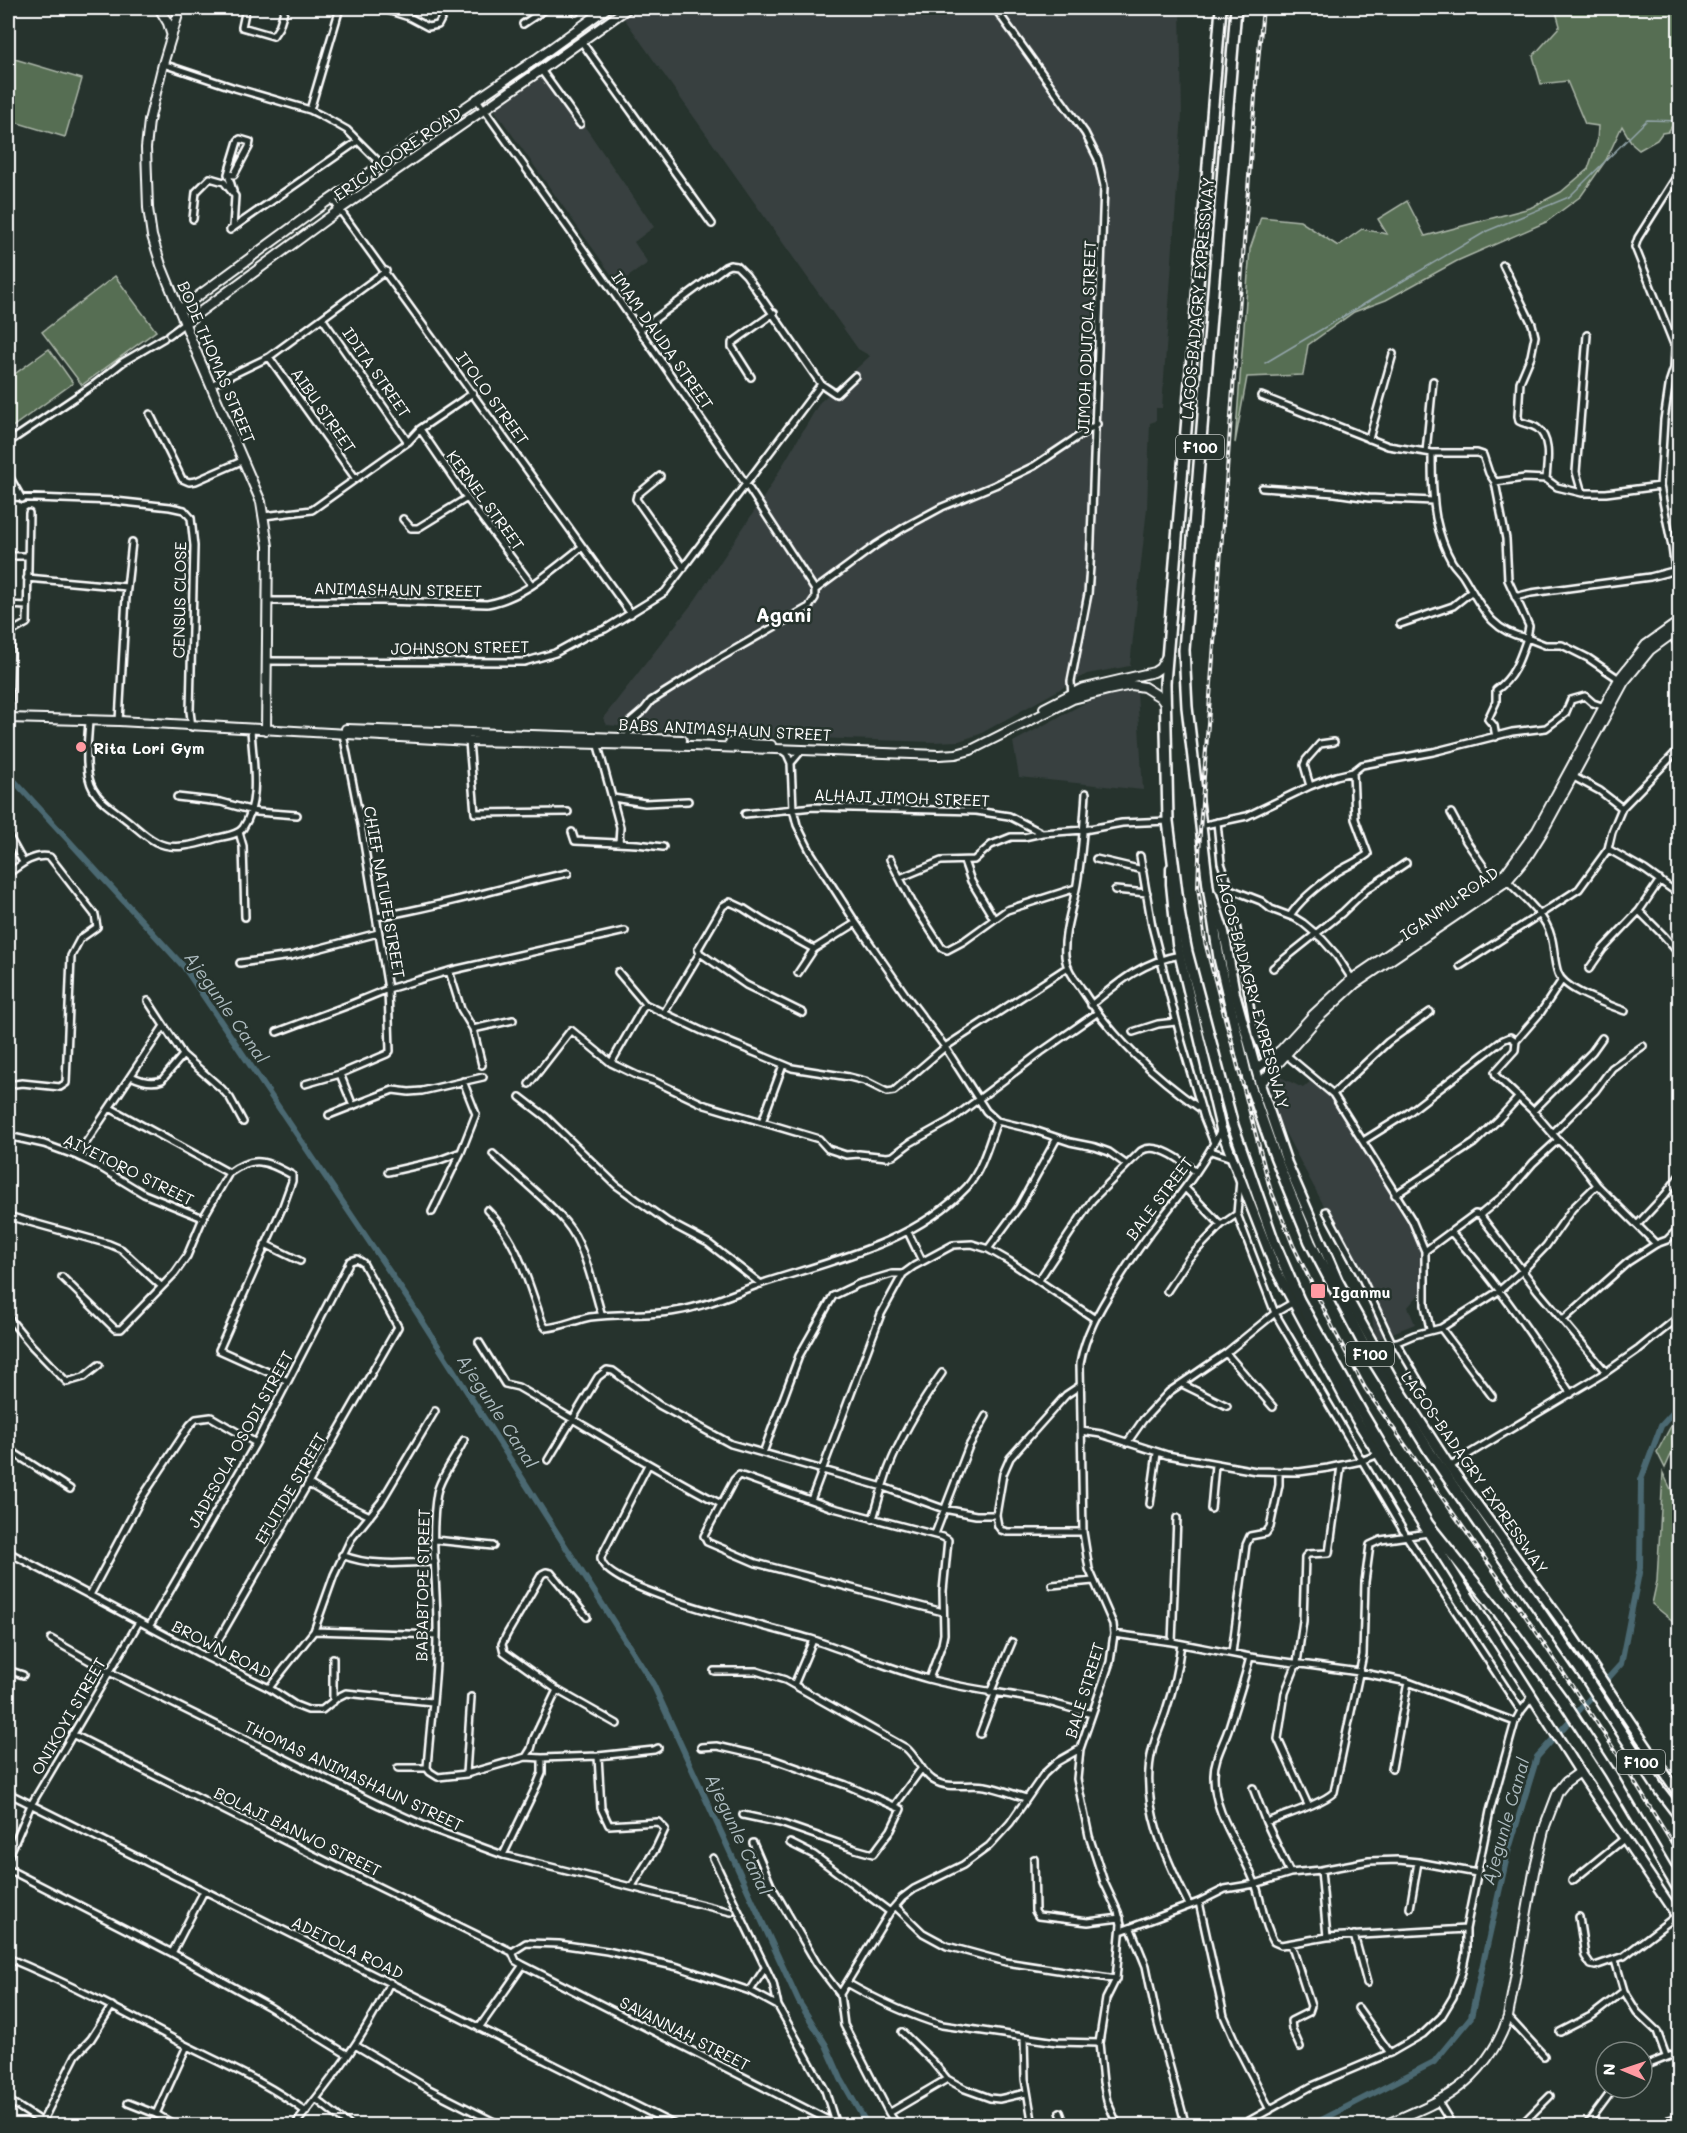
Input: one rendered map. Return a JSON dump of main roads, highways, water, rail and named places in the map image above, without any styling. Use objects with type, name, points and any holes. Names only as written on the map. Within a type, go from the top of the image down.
[{"type":"highway","name":"LAGOS-BADAGRY EXPRESSWAY","points":[[1221,8],[1167,656],[1168,821],[1180,917],[1187,952],[1222,1089],[1263,1213],[1299,1300],[1428,1524],[1499,1613],[1562,1699],[1610,1773],[1680,1892]]},
{"type":"highway","name":"LAGOS-BADAGRY EXPRESSWAY","points":[[1236,8],[1184,650],[1186,708],[1208,886],[1219,958],[1247,1077],[1275,1156],[1310,1242],[1367,1351],[1430,1452],[1586,1678],[1660,1791],[1680,1817]]},
{"type":"main road","points":[[159,8],[171,33]]},
{"type":"main road","name":"BODE THOMAS STREET","points":[[178,8],[149,121],[146,148],[148,208],[152,236],[179,310],[261,502],[268,546],[268,600],[266,661],[260,728]]},
{"type":"main road","name":"ERIC MOORE ROAD","points":[[179,310],[381,164],[607,8]]},
{"type":"main road","name":"ERIC MOORE ROAD","points":[[185,323],[339,210],[628,8]]},
{"type":"main road","name":"IGANMU ROAD","points":[[1256,1069],[1284,1053],[1355,984],[1506,878],[1527,857],[1572,776],[1619,679],[1647,645],[1680,621]]},
{"type":"main road","name":"IGANMU ROAD","points":[[1260,1083],[1313,1015],[1352,979],[1495,883],[1506,878],[1537,830],[1606,707],[1641,659],[1680,628]]},
{"type":"main road","name":"BABS ANIMASHAUN STREET","points":[[260,728],[469,741],[628,738],[939,755],[963,753],[998,738],[1072,696],[1120,678],[1154,672],[1160,668],[1167,656]]},
{"type":"main road","name":"BABS ANIMASHAUN STREET","points":[[1072,696],[1137,685],[1151,690],[1166,705]]},
{"type":"main road","name":"BABS ANIMASHAUN STREET","points":[[8,718],[119,721],[192,727],[596,740],[801,751],[886,752]]},
{"type":"main road","name":"LAGOS-BADAGRY EXPRESSWAY","points":[[1172,856],[1171,884],[1180,955],[1221,1129],[1275,1268],[1356,1419],[1564,1748],[1678,1918]]},
{"type":"main road","name":"LAGOS-BADAGRY EXPRESSWAY","points":[[1208,886],[1224,932],[1235,993],[1260,1083],[1287,1164],[1339,1282],[1391,1376],[1450,1467],[1586,1657],[1680,1796]]},
{"type":"main road","points":[[1383,2126],[1453,2092],[1484,2062],[1504,2030],[1545,1826],[1558,1792],[1566,1782],[1580,1772]]},
{"type":"waterway","points":[[1265,363],[1487,231],[1569,197],[1647,120],[1680,121]]},
{"type":"waterway","name":"Ajegunle Canal","points":[[8,774],[184,967],[412,1305],[653,1684],[799,2002],[826,2045],[841,2079],[868,2126]]},
{"type":"waterway","name":"Ajegunle Canal","points":[[1310,2126],[1434,2062],[1471,2017],[1508,1852],[1537,1757],[1621,1664],[1640,1568],[1641,1480],[1661,1426],[1680,1405]]},
{"type":"railway","points":[[1263,8],[1200,830],[1198,887],[1205,942],[1270,1188],[1293,1245],[1334,1330],[1365,1388],[1524,1614],[1616,1752],[1680,1856]]},
{"type":"place","name":"Rita Lori Gym","points":[[81,747]]},
{"type":"place","name":"Iganmu","points":[[1318,1291]]},
{"type":"district","name":"Agani","points":[[784,614]]}]
